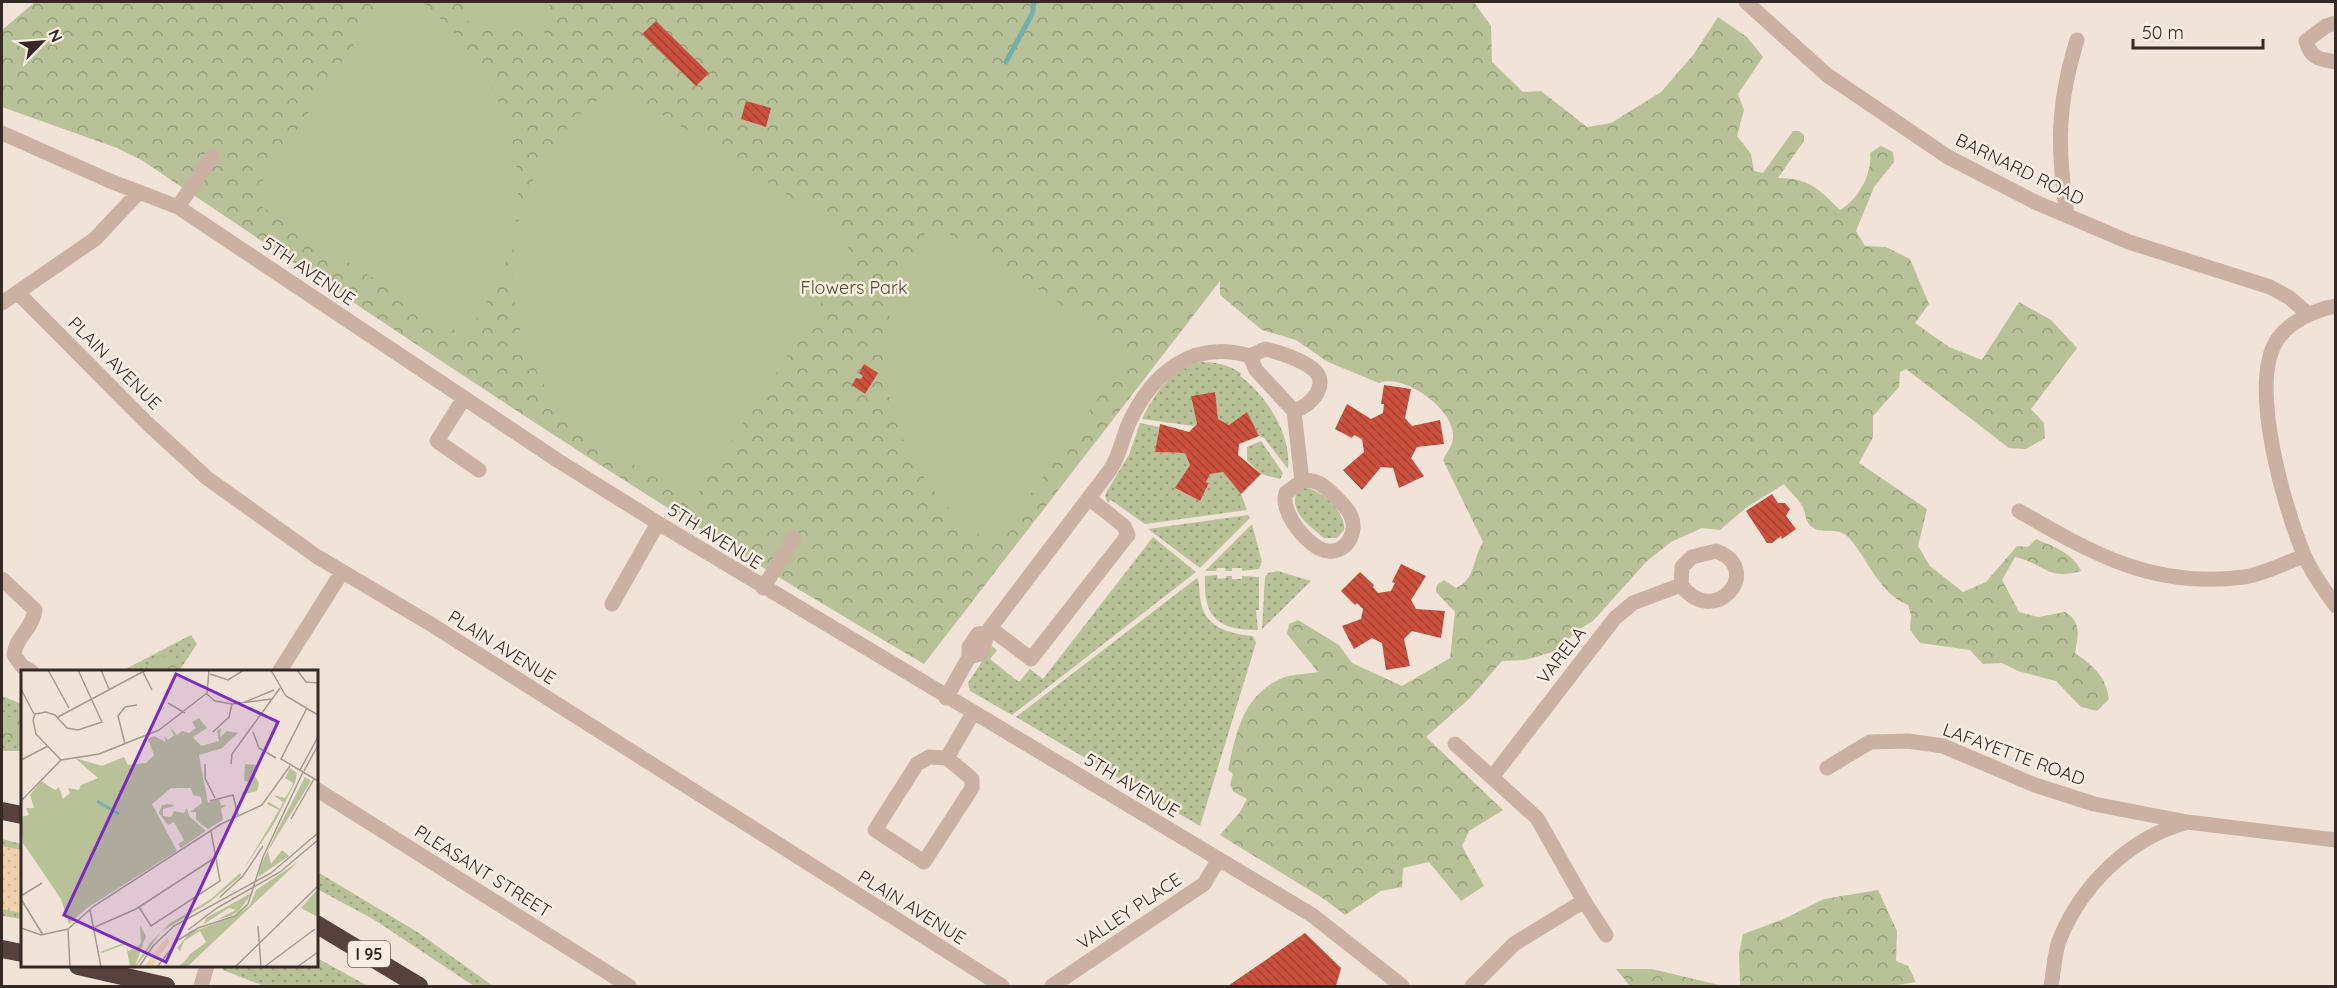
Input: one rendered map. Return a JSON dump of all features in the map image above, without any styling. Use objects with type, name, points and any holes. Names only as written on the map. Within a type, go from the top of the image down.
[{"type":"highway","points":[[2,811],[21,815]]},
{"type":"highway","name":"I 95","points":[[318,925],[419,987]]},
{"type":"highway","points":[[2,949],[21,953]]},
{"type":"highway","points":[[82,967],[166,987]]},
{"type":"street","name":"BARNARD ROAD","points":[[1746,2],[1827,75],[1911,134],[1994,181],[2153,251],[2270,287],[2290,298],[2308,314]]},
{"type":"street","points":[[2336,23],[2326,26],[2306,41],[2309,52],[2315,58],[2336,62]]},
{"type":"street","points":[[2067,215],[2058,140],[2061,105],[2077,40]]},
{"type":"street","name":"5TH AVENUE","points":[[2,133],[178,207],[464,398],[658,523],[946,698],[1312,915],[1402,987]]},
{"type":"street","points":[[178,207],[212,156]]},
{"type":"street","points":[[2,303],[95,239],[139,192]]},
{"type":"street","name":"PLAIN AVENUE","points":[[18,293],[147,423],[207,478],[342,572],[429,623],[1002,987]]},
{"type":"street","points":[[2336,306],[2308,314],[2277,340],[2268,370],[2267,399],[2272,447],[2282,488],[2304,556],[2336,606]]},
{"type":"street","points":[[946,698],[969,657],[980,654],[986,644],[988,630],[1090,499],[1116,461],[1133,416],[1162,376],[1173,366],[1197,354],[1224,350],[1250,356],[1265,349],[1314,370],[1319,379],[1315,398],[1306,406],[1294,411]]},
{"type":"street","points":[[1250,356],[1256,370],[1294,411],[1302,481]]},
{"type":"street","points":[[464,398],[437,441],[479,470]]},
{"type":"street","points":[[1310,480],[1323,485],[1349,510],[1354,525],[1352,538],[1343,547],[1329,552],[1321,549],[1291,521],[1285,510],[1284,499],[1288,489],[1302,481],[1310,480]]},
{"type":"street","points":[[988,630],[1031,659],[1128,535],[1124,526],[1090,499]]},
{"type":"street","points":[[2019,512],[2089,552],[2117,564],[2194,580],[2246,577],[2304,556]]},
{"type":"street","points":[[612,604],[658,523]]},
{"type":"street","points":[[763,588],[794,538]]},
{"type":"street","points":[[280,670],[342,572]]},
{"type":"street","points":[[2,579],[35,610],[34,619],[14,648],[14,655],[22,666],[29,670]]},
{"type":"street","name":"VARELA","points":[[1493,776],[1615,618],[1633,603],[1681,585]]},
{"type":"street","points":[[947,758],[973,713]]},
{"type":"street","name":"LAFAYETTE ROAD","points":[[1827,768],[1870,742],[1908,741],[1943,746],[2035,785],[2094,804],[2187,822],[2336,840]]},
{"type":"street","points":[[1455,744],[1537,818],[1606,935]]},
{"type":"street","points":[[929,757],[947,758],[972,779],[972,788],[924,862],[875,830],[917,764],[929,757]]},
{"type":"street","name":"PLEASANT STREET","points":[[318,790],[629,987]]},
{"type":"street","points":[[2051,987],[2060,938],[2088,889],[2135,846],[2166,828],[2187,822]]},
{"type":"street","name":"VALLEY PLACE","points":[[1052,987],[1204,884],[1219,860]]},
{"type":"street","points":[[1472,987],[1514,944],[1584,901]]},
{"type":"street","points":[[201,987],[207,967]]},
{"type":"green space","name":"Flowers Park","points":[[35,2],[1474,2],[1491,26],[1492,62],[1523,92],[1541,91],[1587,127],[1611,123],[1661,92],[1694,54],[1718,17],[1747,37],[1763,57],[1738,94],[1744,110],[1737,136],[1751,154],[1754,171],[1763,173],[1793,131],[1799,131],[1804,135],[1804,141],[1778,178],[1798,180],[1813,186],[1840,210],[1853,200],[1863,185],[1869,169],[1870,153],[1881,146],[1893,152],[1894,162],[1874,187],[1856,231],[1865,246],[1886,247],[1910,259],[1929,304],[1915,323],[1949,347],[1982,360],[2019,302],[2051,320],[2077,348],[2031,409],[2044,423],[2045,438],[2026,449],[2009,448],[1906,369],[1900,372],[1899,387],[1873,416],[1873,437],[1859,463],[1927,509],[1918,546],[1930,566],[1963,592],[1986,582],[2017,546],[2028,547],[2036,539],[2062,551],[2073,560],[2081,571],[2060,574],[2052,573],[2015,557],[2002,580],[2019,612],[2038,617],[2065,612],[2074,620],[2078,630],[2075,653],[2098,672],[2105,684],[2109,699],[2097,711],[2081,707],[2056,681],[2018,671],[2002,663],[1983,664],[1970,650],[1920,643],[1910,630],[1911,615],[1908,605],[1889,593],[1846,535],[1838,531],[1811,527],[1807,522],[1804,509],[1784,484],[1747,507],[1720,530],[1702,528],[1671,542],[1647,561],[1593,621],[1578,630],[1556,651],[1525,660],[1502,661],[1470,698],[1426,737],[1503,810],[1469,831],[1462,846],[1484,886],[1461,901],[1429,862],[1403,868],[1402,887],[1381,891],[1345,915],[1324,899],[1220,835],[1240,812],[1247,799],[1234,792],[1230,785],[1233,774],[1228,770],[1238,729],[1257,695],[1280,679],[1318,672],[1287,634],[1289,624],[1298,620],[1339,645],[1352,663],[1402,686],[1450,658],[1455,612],[1436,592],[1437,585],[1444,580],[1456,588],[1467,580],[1483,542],[1443,460],[1453,441],[1452,427],[1446,416],[1426,396],[1402,383],[1389,381],[1379,383],[1328,362],[1296,340],[1262,330],[1220,295],[1220,281],[924,664],[725,544],[529,419],[143,161],[117,148],[2,107],[2,30]]},
{"type":"green space","points":[[382,2],[419,2],[427,5],[462,42],[476,61],[499,102],[513,147],[518,194],[517,214],[509,252],[486,304],[463,336],[259,205],[255,192]]},
{"type":"green space","points":[[464,2],[550,2],[544,36],[460,20]]},
{"type":"green space","points":[[618,86],[845,232],[851,257],[693,501],[610,449],[566,413],[538,373],[520,329],[513,284],[515,237],[527,193],[549,152],[579,115]]},
{"type":"green space","points":[[932,224],[1009,268],[1121,346],[1124,362],[994,546],[956,515],[926,480],[903,441],[890,398],[885,355],[891,310],[906,266]]},
{"type":"green space","points":[[1201,362],[1222,365],[1241,373],[1240,376],[1268,405],[1286,443],[1288,469],[1264,438],[1259,436],[1247,413],[1229,425],[1218,419],[1214,392],[1191,396],[1197,424],[1194,426],[1142,419],[1152,400],[1165,383],[1181,370]]},
{"type":"green space","points":[[1140,423],[1159,427],[1156,452],[1185,453],[1190,465],[1176,489],[1200,501],[1209,484],[1206,482],[1210,474],[1223,472],[1241,494],[1247,510],[1145,524],[1111,500],[1108,503],[1105,496],[1107,491],[1129,455]]},
{"type":"green space","points":[[1261,441],[1283,473],[1280,479],[1261,474],[1247,460],[1247,447]]},
{"type":"green space","points":[[1304,488],[1317,492],[1337,509],[1344,524],[1344,530],[1337,538],[1324,538],[1299,513],[1295,501],[1296,494]]},
{"type":"green space","points":[[1248,515],[1250,518],[1200,568],[1148,529]]},
{"type":"green space","points":[[1252,524],[1262,562],[1259,569],[1242,571],[1242,568],[1232,568],[1232,571],[1226,571],[1225,568],[1217,568],[1216,571],[1205,571]]},
{"type":"green space","points":[[1153,537],[1196,572],[1012,715],[970,691],[968,683],[992,646],[997,650],[990,659],[1019,682],[1030,669],[1043,679]]},
{"type":"green space","points":[[1278,571],[1311,581],[1262,629],[1265,577],[1268,573]]},
{"type":"green space","points":[[1217,575],[1218,579],[1226,578],[1226,576],[1232,576],[1232,579],[1242,579],[1242,576],[1259,577],[1259,610],[1256,610],[1258,630],[1223,624],[1210,612],[1205,590],[1205,576]]},
{"type":"green space","points":[[1197,578],[1202,607],[1211,622],[1226,631],[1253,636],[1256,643],[1200,826],[1016,717]]},
{"type":"green space","points":[[191,635],[197,644],[180,670],[124,670]]},
{"type":"green space","points":[[165,656],[173,658],[176,667],[173,670],[142,670]]},
{"type":"green space","points":[[2,696],[21,704],[21,751],[2,751]]},
{"type":"green space","points":[[2,715],[21,720],[21,740],[2,739]]},
{"type":"green space","points":[[2,839],[21,844],[21,919],[2,916]]},
{"type":"green space","points":[[318,872],[419,933],[493,986],[474,986],[373,919],[318,890]]},
{"type":"green space","points":[[1878,890],[1897,931],[1896,961],[1908,966],[1916,982],[1892,986],[1740,986],[1739,954],[1743,934],[1784,919],[1824,899]]},
{"type":"green space","points":[[318,959],[368,986],[264,986],[223,970],[222,967],[318,967]]},
{"type":"green space","points":[[1616,969],[1652,969],[1723,986],[1630,986]]},
{"type":"sand","points":[[2,846],[21,850],[21,913],[2,909]]},
{"type":"building","points":[[656,21],[709,73],[696,86],[642,34]]},
{"type":"building","points":[[746,101],[771,108],[766,127],[741,119]]},
{"type":"building","points":[[864,364],[878,373],[865,394],[852,385],[856,378],[861,379],[863,376],[859,373]]},
{"type":"building","points":[[1384,385],[1411,389],[1405,418],[1412,426],[1440,420],[1444,444],[1417,447],[1411,458],[1424,476],[1399,488],[1393,468],[1381,467],[1362,490],[1343,470],[1364,452],[1362,439],[1354,435],[1352,438],[1335,429],[1347,404],[1371,419],[1383,413],[1384,404],[1381,404]]},
{"type":"building","points":[[1215,392],[1218,419],[1229,425],[1247,412],[1259,436],[1239,444],[1238,455],[1261,474],[1241,494],[1223,472],[1210,474],[1206,482],[1209,483],[1200,501],[1175,488],[1190,465],[1185,453],[1155,452],[1160,424],[1189,432],[1197,424],[1191,396]]},
{"type":"building","points":[[1772,494],[1778,503],[1785,503],[1790,509],[1786,516],[1796,529],[1782,539],[1781,536],[1772,543],[1767,543],[1746,511]]},
{"type":"building","points":[[1401,564],[1426,576],[1411,600],[1416,609],[1445,611],[1441,638],[1412,631],[1404,639],[1410,666],[1386,670],[1382,643],[1372,638],[1354,649],[1342,626],[1361,619],[1363,609],[1357,603],[1355,605],[1341,591],[1360,572],[1374,585],[1378,593],[1391,591],[1395,583],[1392,582]]},
{"type":"building","points":[[1305,933],[1341,968],[1336,986],[1228,986]]},
{"type":"waterway","points":[[1006,62],[1032,14],[1034,2]]}]
